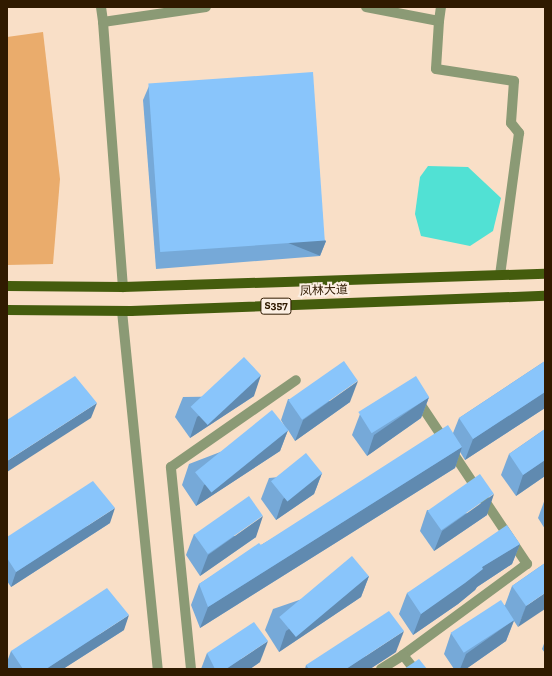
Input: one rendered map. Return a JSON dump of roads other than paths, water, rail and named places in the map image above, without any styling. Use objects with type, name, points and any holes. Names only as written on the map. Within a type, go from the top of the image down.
[{"type":"main road","name":"凤林大道","points":[[7,286],[123,287],[545,274]]},
{"type":"main road","name":"凤林大道","points":[[7,310],[122,311],[545,296]]},
{"type":"street","points":[[101,7],[123,287]]},
{"type":"street","points":[[103,22],[206,7]]},
{"type":"street","points":[[366,7],[439,21]]},
{"type":"street","points":[[441,7],[436,69],[514,81],[511,123],[520,133],[500,275]]},
{"type":"street","points":[[122,311],[158,669]]},
{"type":"street","points":[[191,669],[171,467],[296,380]]},
{"type":"street","points":[[381,669],[403,655],[527,564],[416,398]]},
{"type":"street","points":[[403,655],[414,669]]},
{"type":"water","points":[[428,166],[468,167],[501,198],[493,231],[470,246],[421,236],[415,214],[420,177]]}]
